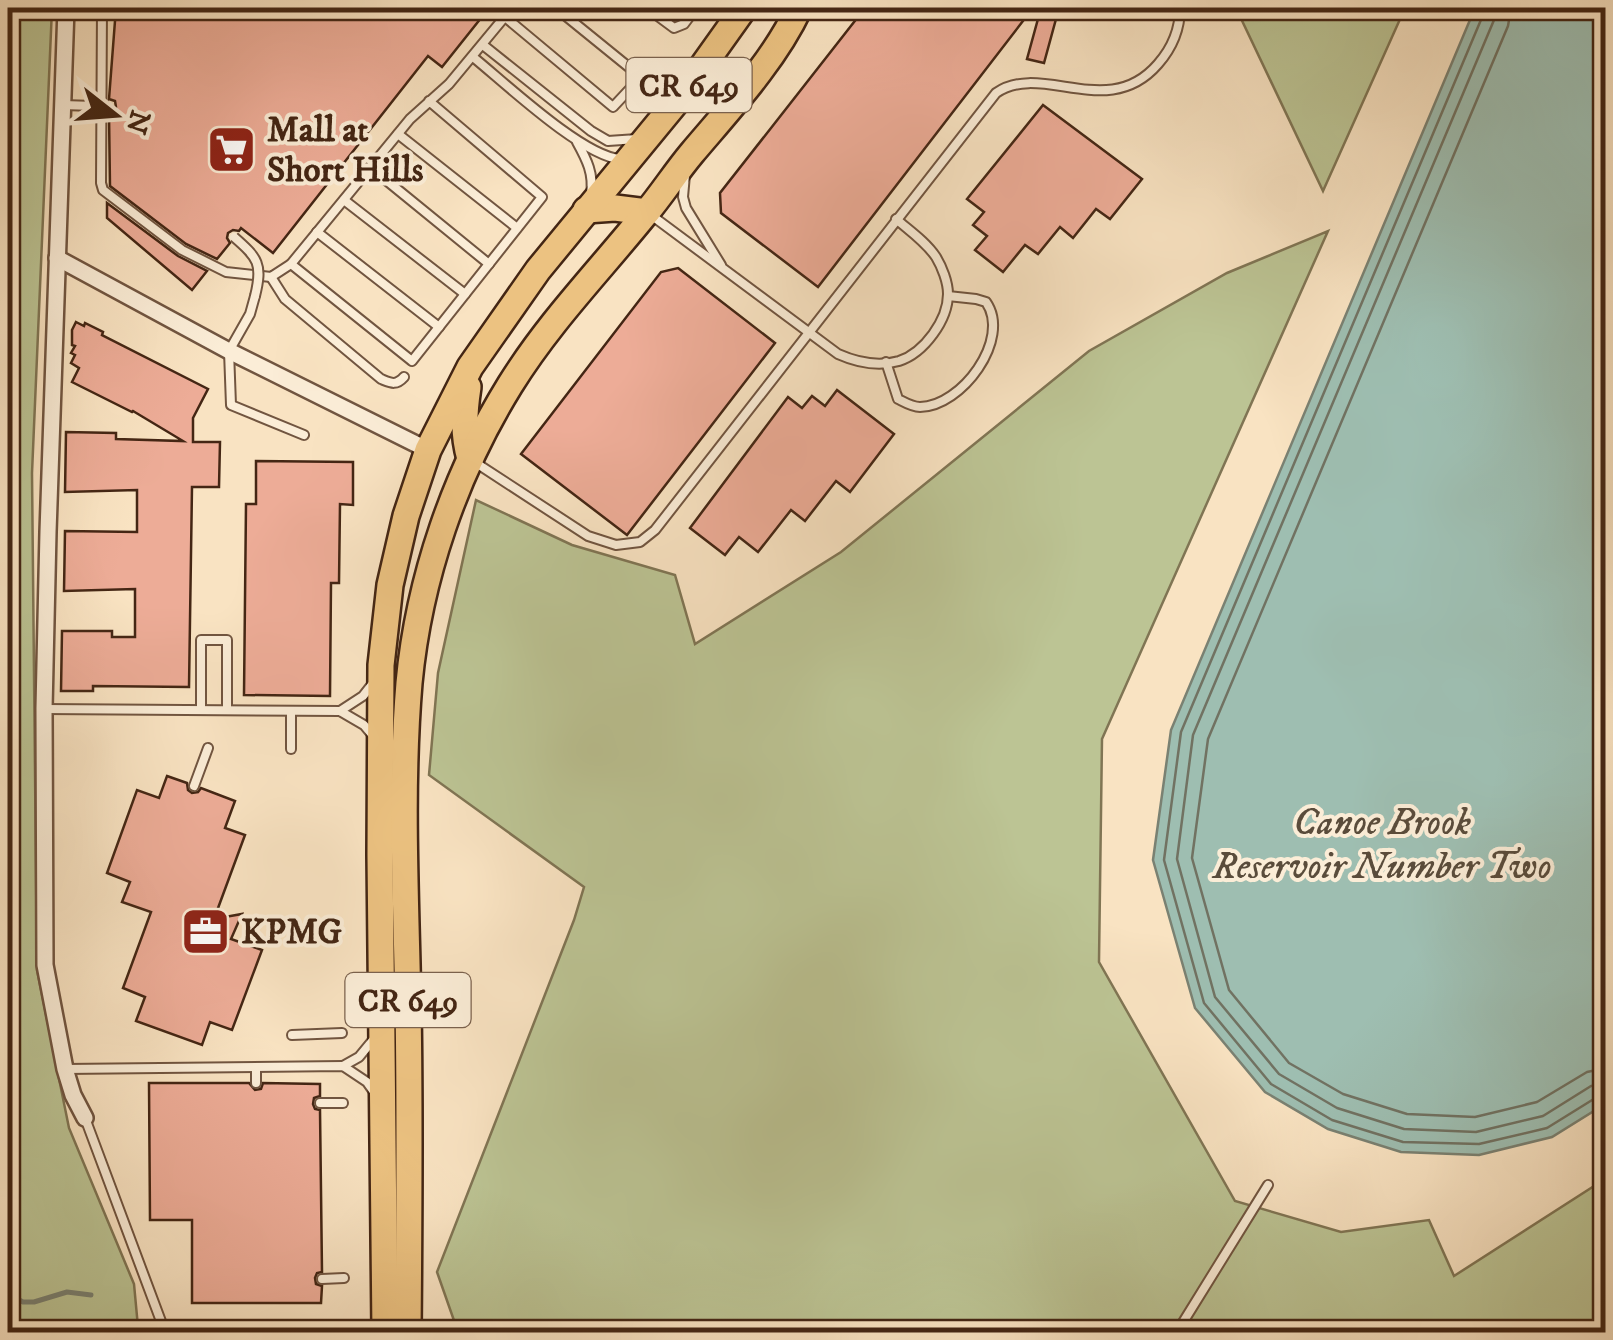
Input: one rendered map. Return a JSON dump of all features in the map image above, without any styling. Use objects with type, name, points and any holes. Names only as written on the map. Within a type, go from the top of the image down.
[{"type":"main road","name":"CR 649","points":[[404,1329],[382,1110],[380,744],[381,673],[390,585],[406,516],[428,450],[470,367],[538,270],[693,80],[744,8]]},
{"type":"main road","name":"CR 649","points":[[404,1329],[410,1086],[404,793],[408,699],[422,599],[448,507],[508,387],[543,335],[733,105],[800,8]]},
{"type":"main road","points":[[629,160],[654,162],[688,157]]},
{"type":"main road","points":[[586,210],[647,212]]},
{"type":"main road","points":[[470,367],[464,426],[470,459]]},
{"type":"main road","points":[[428,450],[445,473],[448,507]]},
{"type":"street","points":[[66,8],[44,708],[45,965],[65,1069],[85,1118]]},
{"type":"street","points":[[57,258],[230,351],[428,450]]},
{"type":"lane","points":[[102,8],[103,190],[199,259],[226,272],[270,277],[290,264],[398,134],[449,84],[512,8]]},
{"type":"lane","points":[[505,17],[613,107],[641,77],[556,8]]},
{"type":"lane","points":[[647,8],[674,28],[684,24],[696,8]]},
{"type":"lane","points":[[470,459],[588,536],[616,544],[640,542],[655,530],[996,93],[1005,86],[1027,83],[1114,90],[1134,84],[1166,54],[1176,36],[1180,8]]},
{"type":"lane","points":[[483,45],[608,141],[634,140],[651,133]]},
{"type":"lane","points":[[473,57],[575,138],[610,158],[629,160]]},
{"type":"lane","points":[[290,264],[412,361],[542,198],[429,102]]},
{"type":"lane","points":[[62,105],[109,106]]},
{"type":"lane","points":[[398,134],[517,228]]},
{"type":"lane","points":[[575,138],[593,181],[586,210]]},
{"type":"lane","points":[[688,157],[682,197],[724,269]]},
{"type":"lane","points":[[370,167],[489,264]]},
{"type":"lane","points":[[344,200],[466,294]]},
{"type":"lane","points":[[647,212],[838,354],[855,362],[898,361],[923,344],[944,314],[948,296],[937,258],[896,219]]},
{"type":"lane","points":[[317,232],[439,327]]},
{"type":"lane","points":[[234,237],[256,256],[260,278],[250,314],[230,351],[231,405],[304,435]]},
{"type":"lane","points":[[270,277],[285,299],[381,379],[393,384],[404,377]]},
{"type":"lane","points":[[886,362],[898,398],[919,407],[945,399],[968,380],[982,363],[994,330],[993,315],[986,302],[948,296]]},
{"type":"lane","points":[[201,710],[201,640],[227,640],[227,710]]},
{"type":"lane","points":[[340,711],[363,696],[381,673]]},
{"type":"lane","points":[[44,708],[340,711],[364,725],[380,744]]},
{"type":"lane","points":[[290,749],[291,710]]},
{"type":"lane","points":[[194,786],[208,748]]},
{"type":"lane","points":[[344,1066],[368,1048],[381,1018]]},
{"type":"lane","points":[[292,1035],[342,1034]]},
{"type":"lane","points":[[65,1069],[344,1066],[367,1082],[382,1110]]},
{"type":"lane","points":[[256,1067],[256,1083]]},
{"type":"lane","points":[[320,1103],[343,1103]]},
{"type":"lane","points":[[85,1118],[165,1332]]},
{"type":"lane","points":[[1177,1332],[1268,1185]]},
{"type":"lane","points":[[322,1278],[344,1278]]},
{"type":"green space","points":[[8,8],[52,8],[32,473],[37,970],[69,1128],[134,1284],[138,1327],[145,1332],[8,1332]]},
{"type":"green space","points":[[1236,8],[1405,8],[1323,191]]},
{"type":"green space","points":[[1328,231],[1102,739],[1099,962],[1235,1201],[1341,1232],[1429,1220],[1454,1276],[1605,1179],[1605,1332],[458,1332],[437,1272],[584,887],[429,775],[438,673],[476,500],[572,545],[675,575],[695,644],[841,552],[1089,351],[1227,273]]},
{"type":"water","name":"Canoe Brook Reservoir Number Two","points":[[1475,8],[1606,8],[1605,1104],[1552,1137],[1479,1155],[1401,1152],[1328,1129],[1265,1092],[1195,1008],[1153,860],[1171,730]]},
{"type":"building","name":"Mall at Short Hills","points":[[116,8],[489,8],[442,67],[428,56],[273,253],[241,228],[228,233],[230,243],[217,259],[186,244],[110,186],[109,114],[116,107],[115,101],[109,99]]},
{"type":"building","points":[[865,8],[1033,8],[818,287],[721,213],[720,193]]},
{"type":"building","points":[[1041,8],[1059,8],[1044,63],[1027,59]]},
{"type":"building","points":[[1043,105],[1142,179],[1110,219],[1096,209],[1073,238],[1060,227],[1038,254],[1025,245],[1003,272],[975,250],[987,236],[973,225],[984,212],[967,199]]},
{"type":"building","points":[[107,203],[178,256],[207,271],[192,290],[107,218]]},
{"type":"building","points":[[678,268],[775,343],[627,535],[521,454],[661,272]]},
{"type":"building","points":[[76,322],[103,332],[102,335],[208,389],[193,418],[193,442],[220,442],[219,487],[192,487],[189,687],[93,686],[93,691],[61,691],[62,631],[112,631],[112,637],[135,637],[135,589],[64,591],[65,531],[137,532],[137,490],[65,492],[66,432],[116,433],[116,439],[183,441],[133,411],[72,382],[79,368],[71,363],[75,355],[71,353],[75,346],[72,330]]},
{"type":"building","points":[[837,390],[894,434],[850,492],[836,481],[805,521],[791,510],[758,552],[739,537],[725,555],[690,528],[788,397],[802,408],[812,396],[825,406]]},
{"type":"building","points":[[256,461],[353,462],[353,505],[340,504],[339,583],[331,583],[330,696],[244,695],[246,504],[256,504]]},
{"type":"building","points":[[167,776],[187,783],[192,793],[201,788],[235,801],[225,828],[245,835],[214,919],[242,914],[231,939],[262,950],[232,1030],[210,1022],[202,1045],[136,1021],[145,997],[123,988],[151,912],[122,902],[130,882],[107,873],[137,790],[159,798]]},
{"type":"building","points":[[149,1083],[249,1083],[255,1090],[261,1089],[263,1083],[320,1084],[320,1096],[314,1098],[313,1104],[320,1110],[322,1272],[315,1278],[316,1284],[322,1286],[321,1303],[192,1303],[192,1220],[150,1220]]},
{"type":"waterway","points":[[8,1294],[23,1302],[67,1292],[91,1295]]},
{"type":"place","name":"Mall at Short Hills","points":[[232,149]]},
{"type":"place","name":"KPMG","points":[[206,931]]}]
